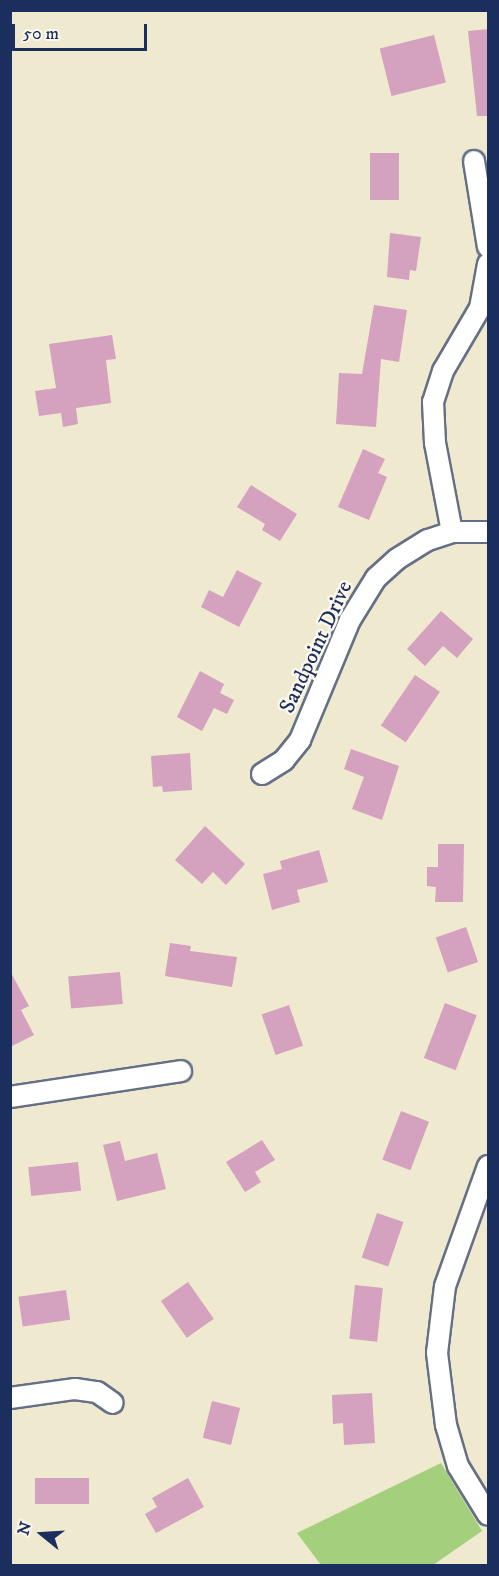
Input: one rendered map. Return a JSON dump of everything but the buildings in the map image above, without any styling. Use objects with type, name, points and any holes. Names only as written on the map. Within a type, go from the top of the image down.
[{"type":"street","points":[[474,161],[489,247]]},
{"type":"street","points":[[452,532],[435,443],[434,402],[443,371],[480,308],[489,264]]},
{"type":"street","name":"Sandpoint Drive","points":[[262,774],[284,760],[300,740],[350,620],[376,578],[409,550],[452,532],[489,532]]},
{"type":"street","points":[[10,1097],[181,1071]]},
{"type":"street","points":[[489,1166],[445,1286],[437,1353],[446,1425],[459,1466],[489,1515]]},
{"type":"street","points":[[10,1398],[75,1389],[97,1392],[113,1402]]},
{"type":"green space","points":[[441,1463],[482,1531],[433,1565],[321,1565],[297,1533]]}]
